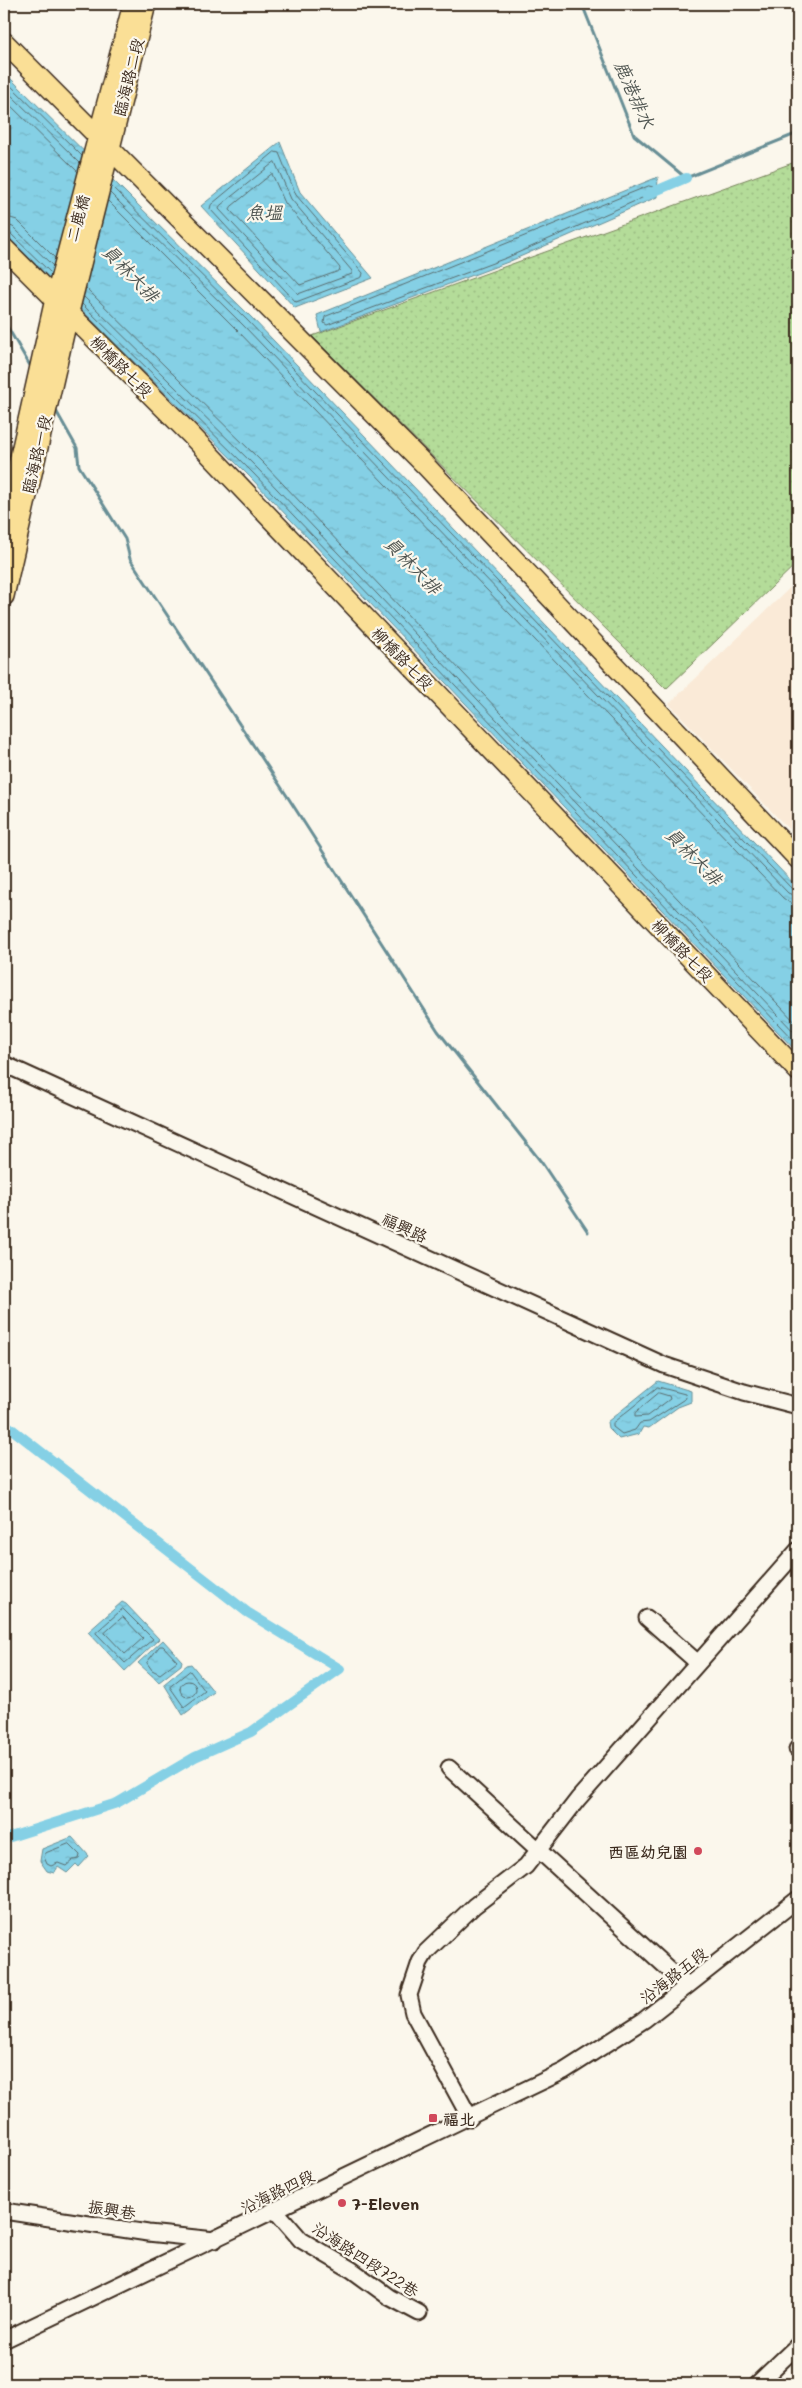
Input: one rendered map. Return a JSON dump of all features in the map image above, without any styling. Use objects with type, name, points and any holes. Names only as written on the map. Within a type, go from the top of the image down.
[{"type":"main road","name":"臨海路二段","points":[[104,144],[133,4]]},
{"type":"main road","name":"臨海路二段","points":[[104,144],[146,4]]},
{"type":"main road","points":[[4,42],[424,464],[798,859]]},
{"type":"main road","name":"二鹿橋","points":[[63,301],[104,144]]},
{"type":"main road","name":"柳橋路七段","points":[[4,248],[63,301],[798,1071]]},
{"type":"main road","name":"臨海路一段","points":[[4,528],[63,301]]},
{"type":"main road","name":"臨海路一段","points":[[4,596],[63,301]]},
{"type":"street","name":"福興路","points":[[4,1064],[664,1365],[744,1392],[798,1406]]},
{"type":"street","points":[[470,2118],[413,2013],[409,1995],[420,1962],[426,1952],[474,1906],[526,1866],[578,1799],[798,1550]]},
{"type":"street","points":[[647,1618],[698,1663]]},
{"type":"street","points":[[448,1768],[686,1986]]},
{"type":"street","name":"沿海路五段","points":[[564,2072],[619,2038],[798,1899]]},
{"type":"street","name":"沿海路四段","points":[[4,2340],[564,2072]]},
{"type":"street","name":"沿海路四段722巷","points":[[276,2210],[302,2240],[334,2262],[352,2270],[389,2297],[419,2313]]},
{"type":"street","name":"振興巷","points":[[4,2211],[148,2233],[215,2240]]},
{"type":"street","points":[[758,2384],[798,2345]]},
{"type":"shaded area","points":[[798,580],[798,839],[669,704]]},
{"type":"green space","points":[[798,161],[798,562],[666,689],[312,336]]},
{"type":"water","name":"員林大排","points":[[4,72],[251,317],[798,888],[798,1053],[250,477],[4,233]]},
{"type":"water","name":"魚塭","points":[[280,142],[300,192],[373,278],[295,308],[201,206]]},
{"type":"water","points":[[658,177],[657,197],[508,262],[321,332],[317,315]]},
{"type":"water","points":[[658,1381],[691,1391],[691,1402],[678,1407],[649,1428],[643,1427],[639,1434],[619,1439],[608,1428],[607,1422]]},
{"type":"water","points":[[122,1602],[159,1639],[125,1671],[88,1632]]},
{"type":"water","points":[[163,1640],[182,1661],[181,1665],[159,1682],[138,1663]]},
{"type":"water","points":[[191,1664],[214,1692],[183,1715],[164,1684],[187,1665]]},
{"type":"water","points":[[72,1837],[89,1856],[79,1867],[76,1864],[67,1873],[58,1867],[54,1873],[47,1871],[40,1861],[42,1849]]},
{"type":"waterway","name":"鹿港排水","points":[[582,4],[634,135],[686,178],[798,133]]},
{"type":"waterway","points":[[646,195],[686,178]]},
{"type":"waterway","points":[[4,321],[32,369]]},
{"type":"waterway","points":[[55,409],[77,448],[79,466],[125,539],[130,559],[289,799],[438,1031],[542,1163],[588,1232]]},
{"type":"waterway","points":[[4,1423],[247,1612],[340,1669],[251,1732],[195,1757],[117,1803],[4,1839]]},
{"type":"place","name":"西區幼兒園","points":[[698,1851]]},
{"type":"place","name":"福北","points":[[433,2118]]},
{"type":"place","name":"7-Eleven","points":[[342,2203]]}]
